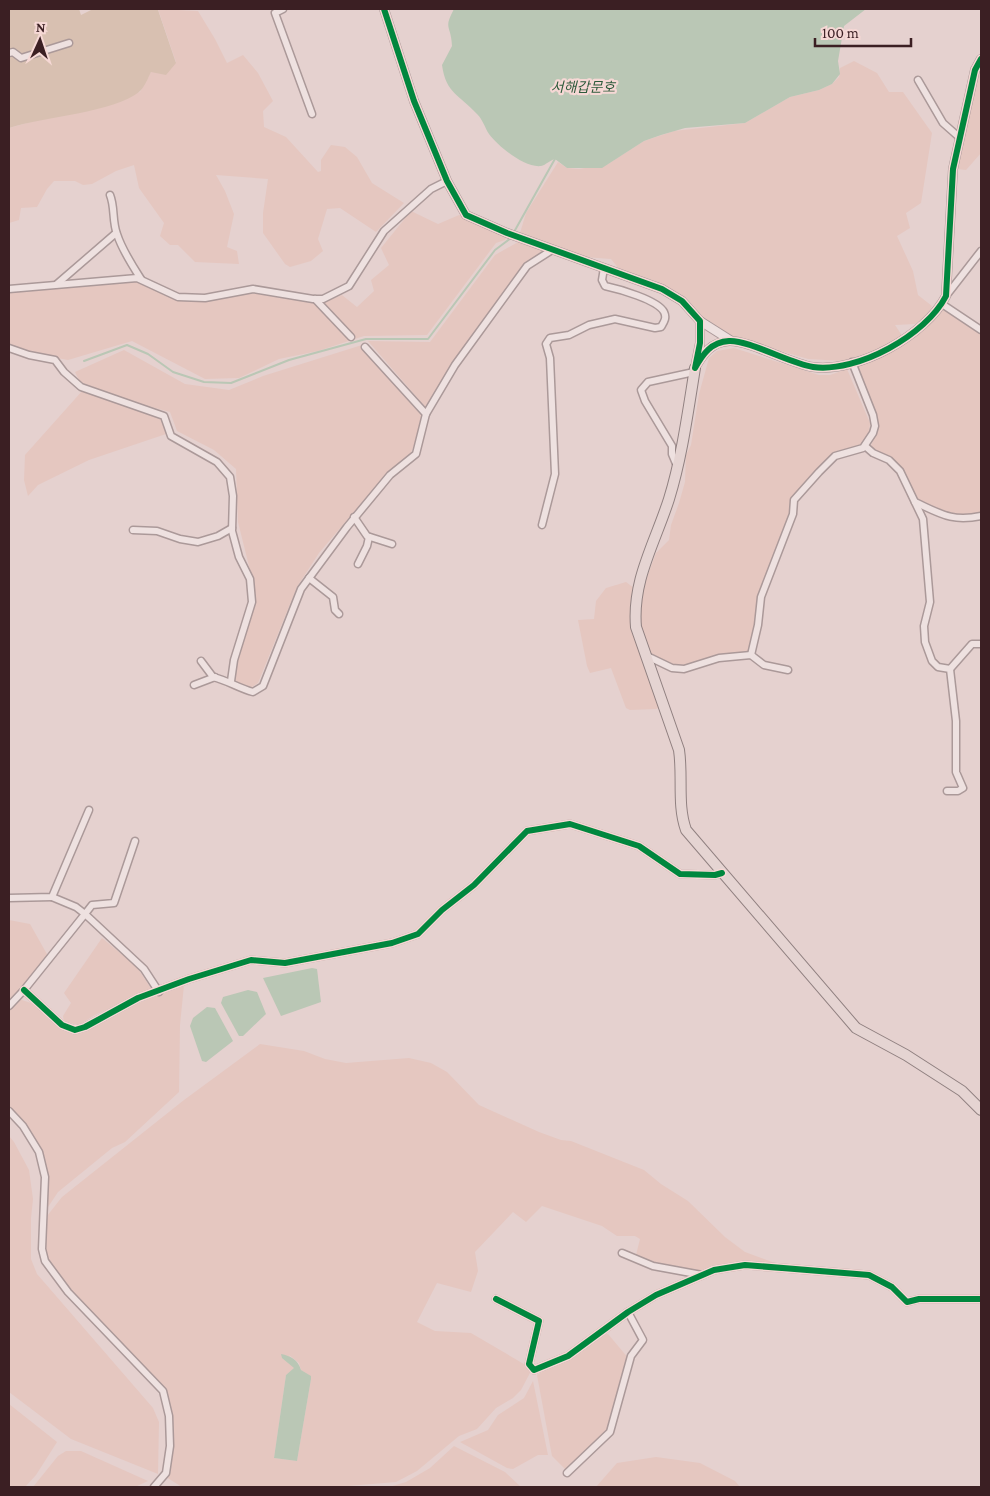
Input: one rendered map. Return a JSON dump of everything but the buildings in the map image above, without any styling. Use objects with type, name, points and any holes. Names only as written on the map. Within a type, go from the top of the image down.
[{"type":"main road","points":[[694,370],[677,466],[669,498],[636,590],[635,607],[636,627],[679,750],[682,766],[682,818],[686,830],[856,1028],[906,1054],[962,1090],[981,1110]]},
{"type":"street","points":[[282,9],[275,13],[312,114]]},
{"type":"street","points":[[384,9],[414,101],[447,181],[466,215],[552,250],[662,289],[682,301],[700,321],[732,341],[814,367],[852,362],[883,353],[904,340],[942,304],[946,296],[980,255]]},
{"type":"street","points":[[9,53],[13,52],[21,58],[70,43]]},
{"type":"street","points":[[946,296],[952,180],[975,70],[981,59]]},
{"type":"street","points":[[918,80],[943,122],[960,138]]},
{"type":"street","points":[[9,289],[137,278],[178,297],[204,298],[253,288],[323,299],[348,286],[384,231],[431,188],[447,181]]},
{"type":"street","points":[[110,195],[113,202],[116,233],[125,254],[142,280]]},
{"type":"street","points":[[57,284],[116,233]]},
{"type":"street","points":[[201,661],[215,677],[231,681],[241,689],[253,692],[262,686],[302,589],[309,578],[354,518],[390,475],[416,454],[426,414],[455,365],[527,266],[552,250]]},
{"type":"street","points":[[542,524],[555,474],[550,358],[546,344],[550,338],[569,335],[604,320],[615,319],[655,328],[661,327],[666,320],[665,313],[660,307],[631,293],[606,286],[602,280],[604,268]]},
{"type":"street","points":[[315,299],[351,337]]},
{"type":"street","points":[[942,304],[981,330]]},
{"type":"street","points":[[694,370],[700,343],[700,321]]},
{"type":"street","points":[[677,466],[672,454],[672,446],[645,401],[641,390],[648,382],[694,370],[705,351],[712,346],[732,341]]},
{"type":"street","points":[[364,347],[426,414]]},
{"type":"street","points":[[9,348],[29,356],[55,360],[64,372],[81,387],[164,416],[171,436],[217,462],[230,477],[233,496],[232,528],[239,557],[250,579],[252,602],[234,660],[231,681]]},
{"type":"street","points":[[750,655],[758,625],[761,597],[793,514],[794,500],[835,456],[865,446],[875,426],[873,415],[852,362]]},
{"type":"street","points":[[865,446],[873,453],[889,460],[900,471],[925,527],[930,602],[924,626],[925,642],[932,661],[938,667],[950,669]]},
{"type":"street","points":[[915,502],[946,517],[965,520],[981,516]]},
{"type":"street","points":[[354,518],[369,536],[392,544]]},
{"type":"street","points":[[133,530],[157,531],[180,539],[198,542],[218,536],[232,528]]},
{"type":"street","points":[[358,564],[367,546],[369,536]]},
{"type":"street","points":[[309,578],[333,597],[339,614]]},
{"type":"street","points":[[947,791],[958,791],[963,788],[956,772],[956,721],[950,669],[972,644],[981,644]]},
{"type":"street","points":[[646,656],[672,668],[684,669],[719,658],[750,655],[764,665],[788,670]]},
{"type":"street","points":[[194,685],[215,677]]},
{"type":"street","points":[[52,897],[89,810]]},
{"type":"street","points":[[24,990],[62,1025],[75,1030],[85,1027],[138,998],[159,992],[189,979],[251,960],[285,963],[392,944],[418,934],[442,910],[474,885],[527,831],[570,824],[639,846],[680,874],[716,875],[722,873]]},
{"type":"street","points":[[9,1006],[92,905],[114,903],[135,841]]},
{"type":"street","points":[[9,898],[52,897],[76,907],[144,970],[159,992]]},
{"type":"street","points":[[9,1112],[23,1126],[39,1152],[45,1177],[42,1249],[45,1262],[68,1292],[163,1391],[169,1416],[170,1446],[166,1473],[154,1487]]},
{"type":"street","points":[[622,1253],[634,1256],[653,1266],[703,1275]]},
{"type":"street","points":[[496,1299],[540,1321],[529,1364],[534,1370],[568,1356],[628,1312],[656,1295],[714,1270],[744,1265],[869,1275],[892,1287],[906,1302],[919,1299],[981,1299]]},
{"type":"street","points":[[567,1473],[610,1432],[631,1356],[643,1340],[628,1312]]},
{"type":"shaded area","points":[[9,9],[79,9],[81,15],[93,9],[176,9],[158,10],[176,63],[166,75],[151,72],[139,92],[113,105],[9,128]]},
{"type":"shaded area","points":[[158,9],[198,11],[227,63],[243,55],[258,73],[273,101],[263,111],[264,127],[286,137],[318,172],[321,171],[321,160],[331,145],[345,147],[357,157],[372,183],[404,203],[376,232],[340,208],[327,209],[318,239],[323,251],[311,261],[290,267],[285,264],[263,233],[263,213],[268,179],[216,175],[234,214],[227,247],[237,251],[239,264],[195,262],[178,245],[170,245],[160,236],[164,223],[139,188],[134,165],[116,171],[92,184],[83,185],[75,181],[54,181],[37,207],[21,208],[19,220],[9,223],[9,128],[140,92],[151,72],[176,62]]},
{"type":"shaded area","points":[[854,61],[877,73],[889,92],[903,92],[932,133],[921,203],[906,213],[910,228],[897,236],[913,271],[918,295],[932,306],[926,317],[915,324],[895,325],[903,337],[884,349],[844,361],[808,359],[721,333],[708,324],[677,293],[655,281],[619,269],[611,259],[584,257],[520,233],[526,213],[558,162],[567,168],[579,169],[608,164],[644,141],[674,131],[745,123],[790,97],[819,90],[832,84],[839,77],[840,68]]},
{"type":"shaded area","points":[[981,67],[981,153],[966,170],[957,169],[978,71]]},
{"type":"shaded area","points":[[411,211],[438,224],[459,215],[507,235],[505,240],[496,243],[427,335],[364,336],[318,351],[279,359],[239,378],[205,379],[132,341],[68,360],[36,354],[9,344],[9,291],[134,279],[179,299],[207,300],[252,293],[319,304],[342,295],[357,307],[374,291],[371,280],[389,265],[381,248]]},
{"type":"shaded area","points":[[518,242],[546,251],[545,254],[524,264],[463,351],[428,410],[368,341],[430,342],[495,255]]},
{"type":"shaded area","points":[[943,310],[981,332],[981,514],[968,517],[943,513],[916,498],[900,468],[870,448],[878,428],[877,418],[856,368],[857,363],[896,350]]},
{"type":"shaded area","points":[[362,345],[421,415],[417,437],[410,455],[388,472],[319,553],[297,587],[258,683],[249,689],[241,687],[235,679],[240,648],[254,609],[252,578],[238,522],[236,469],[214,450],[177,431],[170,412],[126,400],[80,382],[75,372],[124,350],[185,384],[229,390],[263,376]]},
{"type":"shaded area","points":[[734,348],[819,375],[830,375],[847,369],[870,423],[869,434],[863,445],[837,451],[796,496],[791,516],[782,534],[781,544],[760,591],[756,625],[750,652],[681,667],[669,664],[649,652],[638,618],[644,585],[656,553],[669,540],[671,525],[685,482],[686,455],[691,445],[699,394],[709,358],[717,351]]},
{"type":"shaded area","points":[[83,390],[162,416],[166,434],[89,460],[38,485],[28,496],[24,480],[25,455]]},
{"type":"shaded area","points":[[626,582],[634,588],[631,620],[633,633],[660,707],[656,709],[630,710],[626,708],[611,668],[590,673],[587,666],[578,620],[594,619],[596,601],[606,588]]},
{"type":"shaded area","points":[[9,920],[30,924],[48,956],[9,1002]]},
{"type":"shaded area","points":[[102,938],[137,967],[152,990],[95,1015],[79,1025],[64,1022],[63,1016],[71,1003],[64,993]]},
{"type":"shaded area","points":[[184,985],[180,1025],[179,1092],[125,1142],[112,1148],[58,1192],[48,1207],[48,1178],[43,1154],[25,1123],[9,1107],[9,1009],[18,1000],[22,1000],[31,1003],[73,1032],[85,1032],[118,1011]]},
{"type":"shaded area","points":[[260,1044],[304,1051],[325,1059],[346,1063],[409,1058],[431,1063],[447,1072],[479,1105],[539,1132],[561,1140],[571,1141],[644,1170],[661,1184],[688,1201],[725,1237],[745,1252],[783,1266],[743,1263],[703,1273],[653,1264],[636,1255],[640,1239],[635,1236],[617,1236],[602,1226],[542,1206],[526,1222],[513,1212],[475,1252],[478,1271],[471,1292],[437,1283],[417,1322],[435,1331],[471,1333],[529,1367],[531,1371],[521,1390],[513,1398],[496,1408],[477,1429],[459,1436],[417,1471],[396,1482],[336,1487],[182,1487],[166,1477],[168,1401],[70,1293],[49,1265],[44,1245],[47,1216],[62,1197],[184,1100]],"holes":[[[289,1355],[299,1363],[301,1370],[310,1376],[311,1379],[297,1461],[274,1458],[286,1375],[295,1368]]]},
{"type":"shaded area","points":[[9,1136],[29,1170],[33,1199],[31,1259],[37,1274],[153,1408],[159,1422],[158,1474],[71,1439],[9,1392]]},
{"type":"shaded area","points":[[608,1334],[629,1359],[608,1431],[567,1471],[552,1456],[537,1375],[601,1335]]},
{"type":"shaded area","points":[[533,1381],[548,1455],[538,1455],[513,1469],[507,1468],[460,1442],[488,1430],[498,1415],[524,1398]]},
{"type":"shaded area","points":[[9,1404],[57,1442],[36,1475],[25,1487],[9,1487]]},
{"type":"shaded area","points":[[454,1446],[505,1472],[521,1487],[389,1487],[406,1482],[430,1468]]},
{"type":"shaded area","points":[[66,1451],[81,1451],[148,1481],[135,1487],[33,1487],[58,1456]]},
{"type":"shaded area","points":[[656,1457],[700,1463],[735,1481],[740,1487],[596,1487],[617,1463]]},
{"type":"water","name":"서해갑문호","points":[[454,9],[866,9],[844,26],[838,61],[840,74],[832,84],[819,90],[790,97],[745,123],[685,128],[644,141],[602,168],[567,168],[555,159],[541,166],[534,166],[519,160],[493,139],[479,116],[450,88],[442,65],[452,46],[448,24]]},
{"type":"water","points":[[312,968],[317,969],[321,1002],[281,1016],[263,978]]},
{"type":"water","points":[[248,990],[257,992],[266,1014],[243,1036],[239,1036],[221,1003],[223,997]]},
{"type":"water","points":[[207,1007],[215,1008],[233,1041],[206,1062],[202,1061],[190,1026],[193,1018]]},
{"type":"water","points":[[281,1354],[294,1359],[301,1370],[311,1376],[297,1461],[274,1458],[286,1375],[294,1368],[282,1358]]},
{"type":"waterway","points":[[514,232],[556,157]]},
{"type":"waterway","points":[[84,361],[127,345],[148,354],[173,372],[204,382],[231,383],[289,360],[366,339],[428,339],[495,250],[511,238]]},
{"type":"cycle path","points":[[384,9],[414,101],[447,181],[466,215],[507,233],[662,289],[682,301],[700,321],[700,343],[695,368],[712,346],[729,341],[747,344],[793,362],[813,367],[850,364],[870,357],[907,337],[936,310],[946,296],[953,169],[975,70],[981,59]]},
{"type":"cycle path","points":[[24,990],[62,1025],[75,1030],[85,1027],[138,998],[189,979],[251,960],[285,963],[392,943],[418,934],[442,910],[474,885],[527,831],[570,824],[639,846],[680,874],[715,875],[722,873]]},
{"type":"cycle path","points":[[496,1299],[539,1321],[529,1364],[534,1370],[568,1356],[628,1312],[656,1295],[714,1270],[745,1265],[869,1275],[892,1287],[907,1302],[919,1299],[981,1299]]}]
